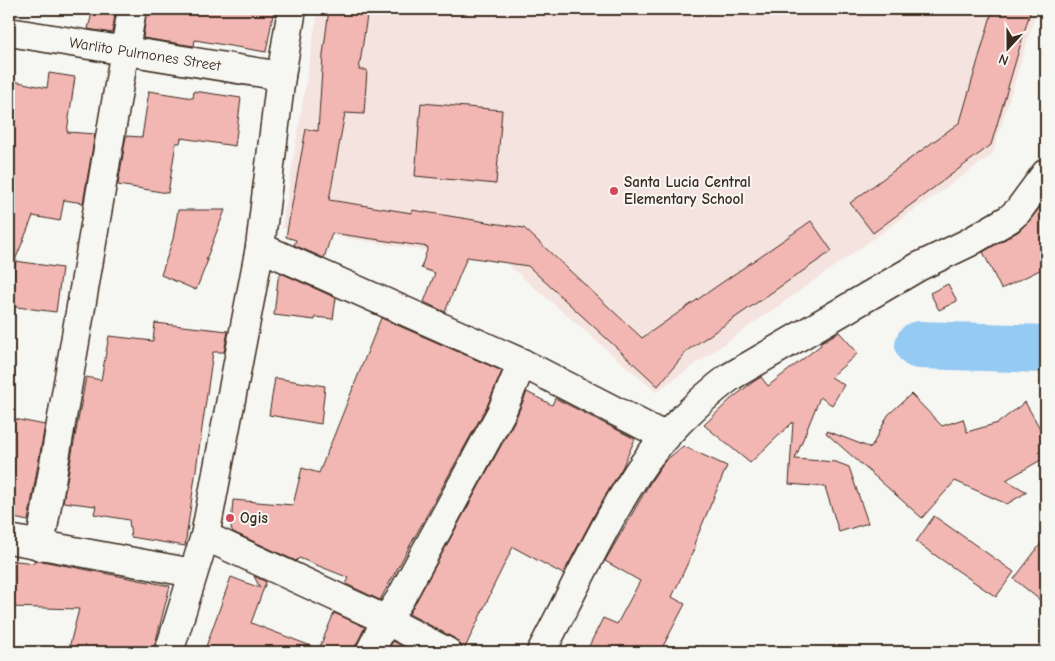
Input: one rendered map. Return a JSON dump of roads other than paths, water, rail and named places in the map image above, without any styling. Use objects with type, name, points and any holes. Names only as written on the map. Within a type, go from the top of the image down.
[{"type":"street","points":[[40,546],[132,9]]},
{"type":"street","points":[[169,652],[205,536],[260,247],[281,76],[292,9]]},
{"type":"street","name":"Warlito Pulmones Street","points":[[9,32],[281,76]]},
{"type":"street","points":[[541,652],[615,511],[639,470],[666,437],[709,393],[730,377],[918,267],[968,243],[1009,218],[1018,211],[1046,173]]},
{"type":"street","points":[[260,247],[522,363],[666,437]]},
{"type":"street","points":[[370,652],[501,413],[522,363]]},
{"type":"street","points":[[205,536],[386,620],[447,652]]},
{"type":"street","points":[[9,540],[193,573]]},
{"type":"waterway","points":[[919,345],[1046,349]]},
{"type":"place","name":"Santa Lucia Central Elementary School","points":[[614,191]]},
{"type":"place","name":"Ogis","points":[[230,518]]}]
